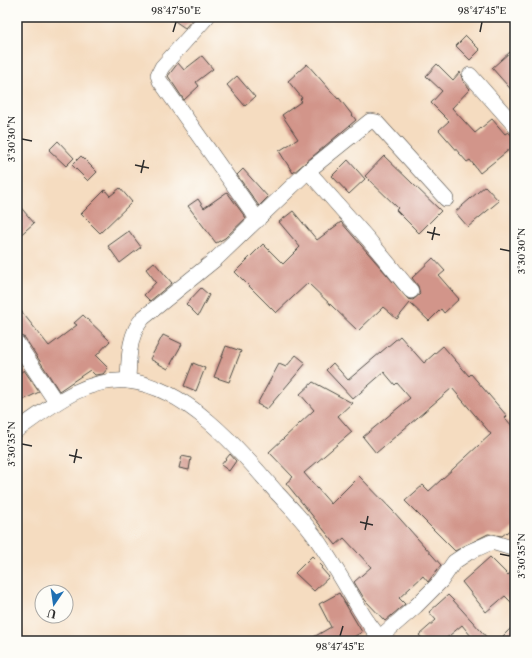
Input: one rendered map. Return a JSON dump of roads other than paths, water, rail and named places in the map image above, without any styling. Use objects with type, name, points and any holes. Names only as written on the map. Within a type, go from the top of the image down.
[{"type":"street","points":[[207,17],[162,67],[158,75],[160,81],[258,220]]},
{"type":"street","points":[[470,75],[515,126]]},
{"type":"street","points":[[128,381],[130,350],[137,325],[178,288],[217,258],[308,171],[360,127],[372,120],[376,122],[446,199]]},
{"type":"street","points":[[308,171],[368,239],[411,291]]},
{"type":"street","points":[[17,343],[56,402]]},
{"type":"street","points":[[17,430],[56,402],[90,386],[108,382],[128,381],[168,393],[191,406],[245,456],[312,533],[338,570],[362,614],[380,639],[416,606],[440,581],[454,562],[469,552],[492,542],[515,549]]}]
